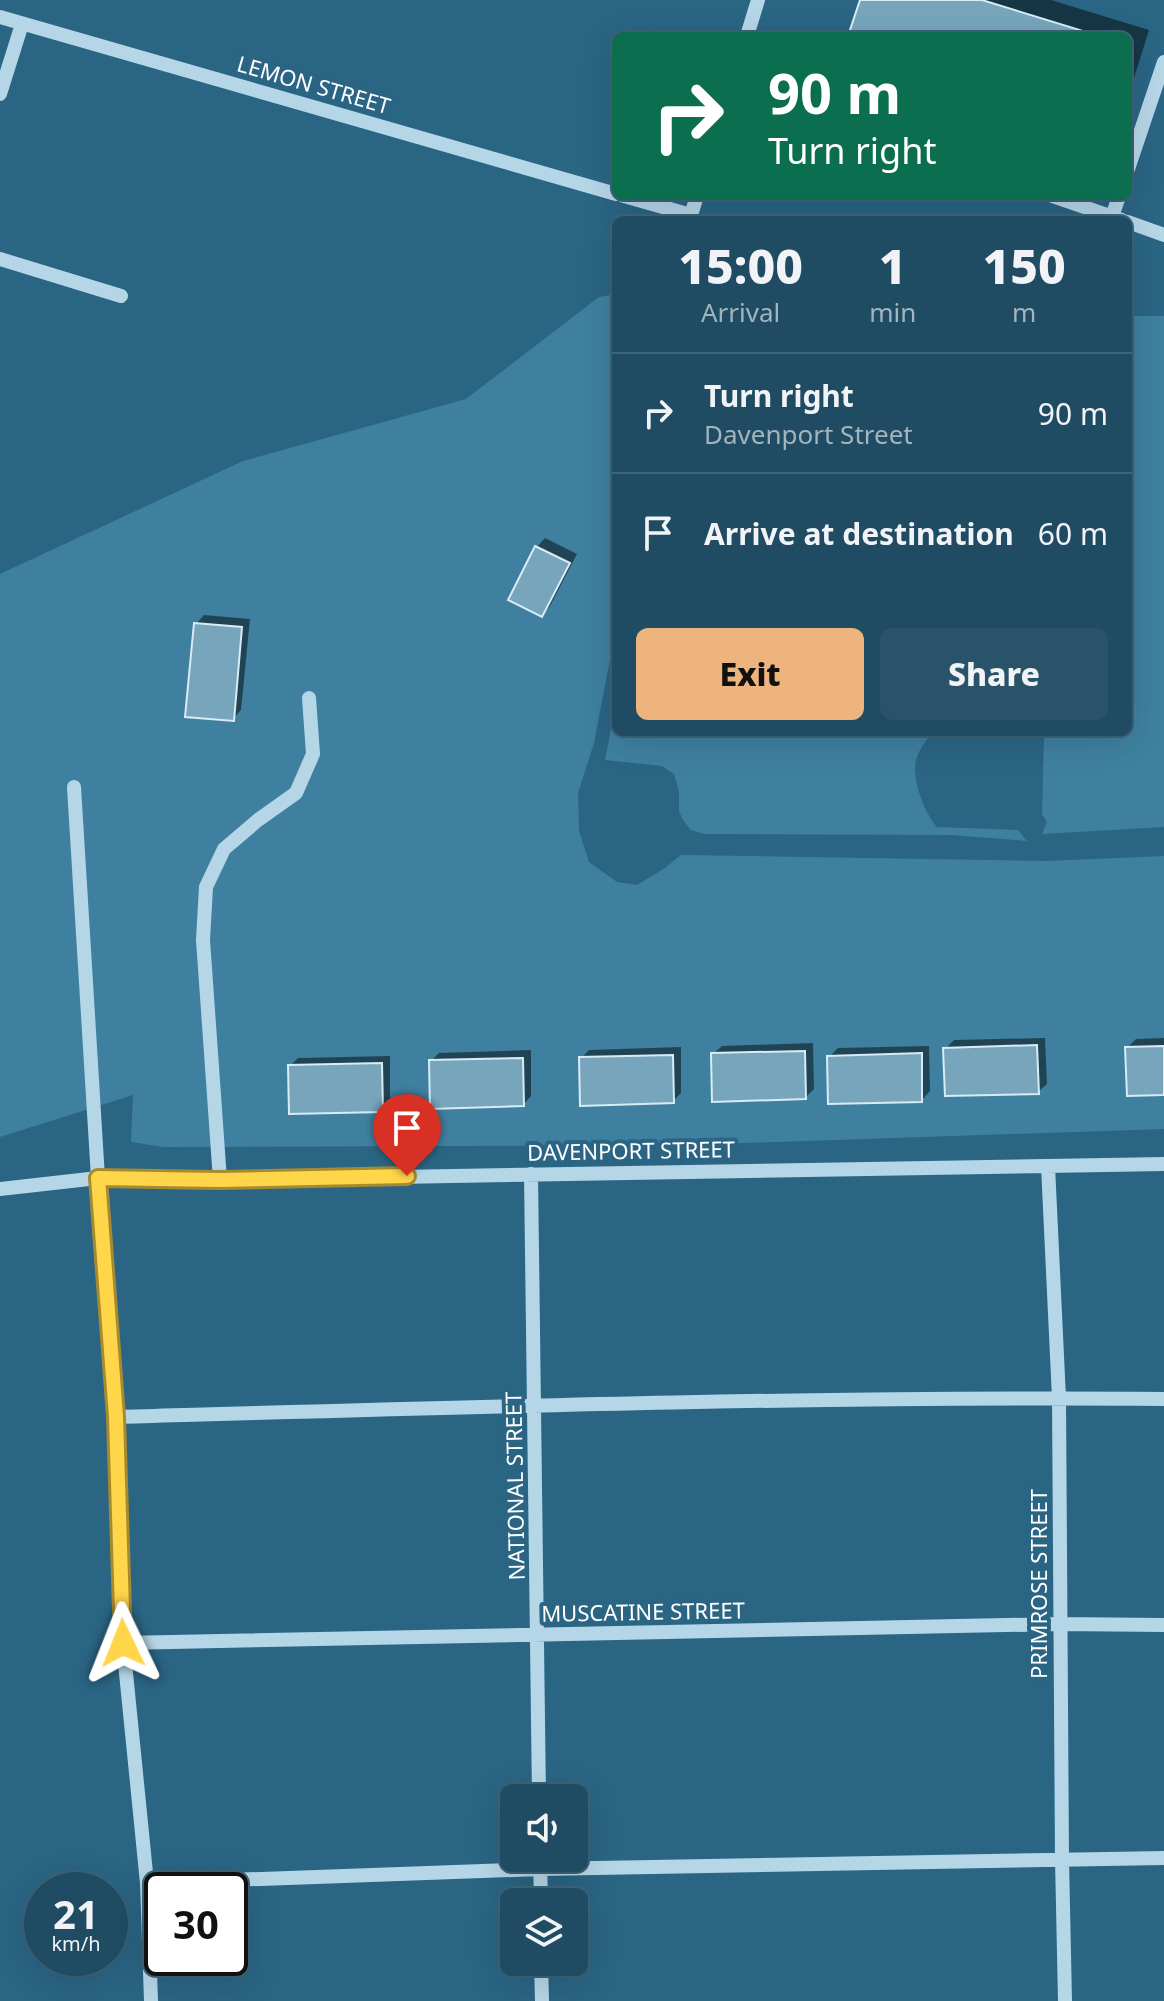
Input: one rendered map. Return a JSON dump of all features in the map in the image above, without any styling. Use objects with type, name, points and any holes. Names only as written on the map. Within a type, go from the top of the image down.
[{"type":"street","points":[[748,32],[758,0]]},
{"type":"street","name":"LEMON STREET","points":[[0,17],[612,193]]},
{"type":"street","points":[[0,94],[22,24]]},
{"type":"street","points":[[1132,157],[1164,62]]},
{"type":"street","points":[[638,200],[691,215],[696,200]]},
{"type":"street","points":[[1064,200],[1111,216]]},
{"type":"street","points":[[1132,223],[1164,235]]},
{"type":"street","points":[[0,259],[121,296]]},
{"type":"street","points":[[220,1180],[203,940],[206,887],[224,849],[296,793],[313,754],[309,698]]},
{"type":"street","points":[[74,787],[116,1417],[123,1643],[146,1872]]},
{"type":"street","name":"DAVENPORT STREET","points":[[0,1189],[98,1178],[220,1180],[1164,1164]]},
{"type":"street","name":"PRIMROSE STREET","points":[[1048,1166],[1059,1398],[1065,2001]]},
{"type":"street","name":"NATIONAL STREET","points":[[531,1174],[539,1784]]},
{"type":"street","points":[[116,1417],[535,1405],[1164,1399]]},
{"type":"street","name":"MUSCATINE STREET","points":[[123,1643],[1061,1624],[1164,1625]]},
{"type":"street","points":[[588,1863],[1164,1858]]},
{"type":"street","points":[[248,1878],[500,1865]]},
{"type":"street","points":[[150,1976],[151,2001]]},
{"type":"street","points":[[541,1976],[542,2001]]},
{"type":"shaded area","points":[[612,295],[612,649],[594,743],[578,793],[579,831],[589,862],[617,882],[637,885],[681,855],[1046,861],[1164,856],[1164,1129],[684,1145],[164,1147],[131,1142],[133,1095],[0,1137],[0,574],[243,461],[466,399],[599,297]]},
{"type":"shaded area","points":[[1132,316],[1164,316],[1164,827],[1042,834],[1047,822],[1042,814],[1044,737],[1132,736]]},
{"type":"shaded area","points":[[612,724],[612,736],[930,736],[919,752],[915,773],[918,790],[937,827],[1018,830],[1027,841],[952,835],[705,834],[691,830],[683,820],[674,774],[662,766],[605,760]]},
{"type":"building","points":[[860,0],[982,0],[1086,32],[849,32]]},
{"type":"building","points":[[535,546],[570,563],[542,617],[508,600]]},
{"type":"building","points":[[194,623],[242,627],[234,721],[185,717]]},
{"type":"building","points":[[1037,1045],[1039,1094],[945,1096],[943,1048]]},
{"type":"building","points":[[1164,1046],[1164,1095],[1127,1096],[1125,1047]]},
{"type":"building","points":[[805,1051],[806,1099],[712,1102],[711,1053]]},
{"type":"building","points":[[922,1053],[922,1102],[828,1104],[827,1056]]},
{"type":"building","points":[[673,1055],[674,1103],[580,1106],[579,1057]]},
{"type":"building","points":[[523,1058],[524,1106],[430,1109],[429,1060]]},
{"type":"building","points":[[382,1063],[383,1112],[289,1114],[288,1065]]},
{"type":"route","points":[[123,1643],[116,1417],[98,1178],[220,1180],[407,1176]]}]
